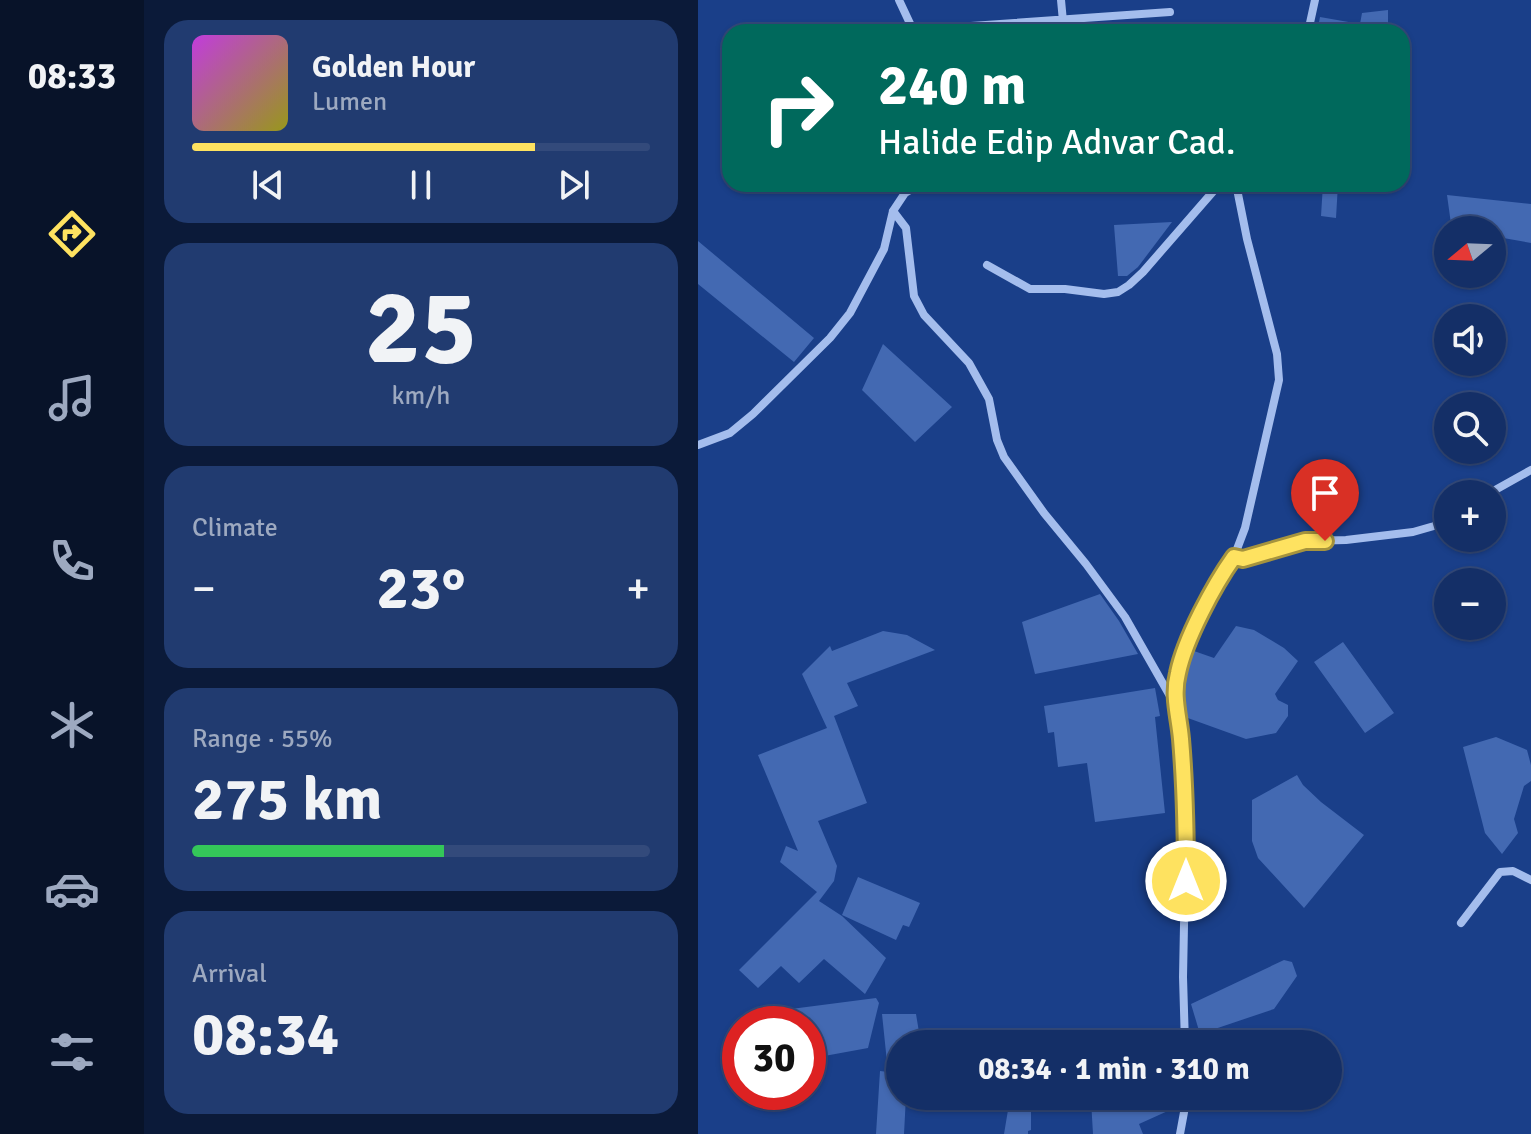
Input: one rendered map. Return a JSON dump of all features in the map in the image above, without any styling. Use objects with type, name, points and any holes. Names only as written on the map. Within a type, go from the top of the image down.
[{"type":"street","points":[[899,0],[911,24]]},
{"type":"street","points":[[1061,0],[1063,24]]},
{"type":"street","points":[[1310,24],[1315,0]]},
{"type":"street","points":[[1001,24],[1170,12]]},
{"type":"street","points":[[698,445],[730,433],[830,338],[850,313],[884,249],[893,211],[907,192]]},
{"type":"street","points":[[987,265],[1030,289],[1104,294],[1118,292],[1143,272],[1213,192]]},
{"type":"street","points":[[1185,1030],[1186,822],[1181,736],[1175,704],[1178,672],[1190,640],[1220,577],[1234,557],[1245,528],[1279,380],[1277,354],[1238,192]]},
{"type":"street","points":[[893,211],[906,228],[914,296],[924,315],[969,363],[989,399],[997,440],[1004,457],[1125,617],[1175,704]]},
{"type":"street","points":[[1506,484],[1531,470]]},
{"type":"street","points":[[1234,557],[1243,559],[1305,541],[1346,540],[1413,532],[1434,526]]},
{"type":"street","points":[[1461,923],[1500,872],[1513,871],[1531,880]]},
{"type":"street","points":[[1180,1134],[1184,1110]]},
{"type":"building","points":[[1388,10],[1388,24],[1360,24],[1362,13]]},
{"type":"building","points":[[1320,17],[1360,24],[1319,24]]},
{"type":"building","points":[[1322,192],[1338,192],[1336,218],[1321,216]]},
{"type":"building","points":[[1447,195],[1531,204],[1531,243],[1506,239],[1506,216],[1450,216]]},
{"type":"building","points":[[1172,222],[1138,267],[1127,276],[1118,276],[1114,225]]},
{"type":"building","points":[[698,241],[814,338],[794,362],[698,284]]},
{"type":"building","points":[[883,344],[952,407],[915,442],[862,390]]},
{"type":"building","points":[[1100,594],[1138,654],[1035,674],[1022,622]]},
{"type":"building","points":[[1236,626],[1254,630],[1284,648],[1298,661],[1275,694],[1278,700],[1288,705],[1288,716],[1276,733],[1246,739],[1185,717],[1182,704],[1185,674],[1194,651],[1214,658]]},
{"type":"building","points":[[883,631],[907,635],[935,650],[847,683],[858,706],[834,716],[867,803],[818,821],[837,866],[834,881],[819,901],[842,916],[886,958],[865,994],[824,959],[799,983],[781,966],[758,988],[739,970],[817,892],[780,862],[786,846],[798,851],[758,755],[827,728],[802,674],[830,646],[832,651]]},
{"type":"building","points":[[1343,642],[1394,713],[1365,733],[1314,662]]},
{"type":"building","points":[[1155,688],[1160,716],[1155,717],[1165,813],[1095,822],[1087,763],[1058,767],[1054,732],[1048,733],[1044,706]]},
{"type":"building","points":[[1496,737],[1527,750],[1531,765],[1531,781],[1524,786],[1514,819],[1518,833],[1502,854],[1485,833],[1463,747]]},
{"type":"building","points":[[1297,775],[1321,802],[1364,835],[1304,908],[1258,858],[1252,841],[1252,800]]},
{"type":"building","points":[[858,877],[920,903],[909,927],[903,925],[896,940],[842,915]]},
{"type":"building","points":[[1284,960],[1292,962],[1297,976],[1274,1009],[1212,1030],[1199,1030],[1191,1004]]},
{"type":"building","points":[[876,998],[879,1003],[868,1048],[826,1056],[826,1006],[814,1006]]},
{"type":"building","points":[[882,1014],[916,1014],[919,1030],[886,1030],[886,1053]]},
{"type":"building","points":[[880,1071],[886,1072],[886,1110],[905,1110],[904,1134],[876,1134]]},
{"type":"building","points":[[1008,1110],[1031,1110],[1031,1130],[1028,1134],[1004,1134]]},
{"type":"building","points":[[1092,1110],[1170,1110],[1139,1124],[1143,1134],[1093,1134]]},
{"type":"route","points":[[1186,881],[1181,736],[1175,704],[1178,672],[1190,640],[1220,577],[1234,557],[1243,559],[1305,541],[1325,541]]}]
